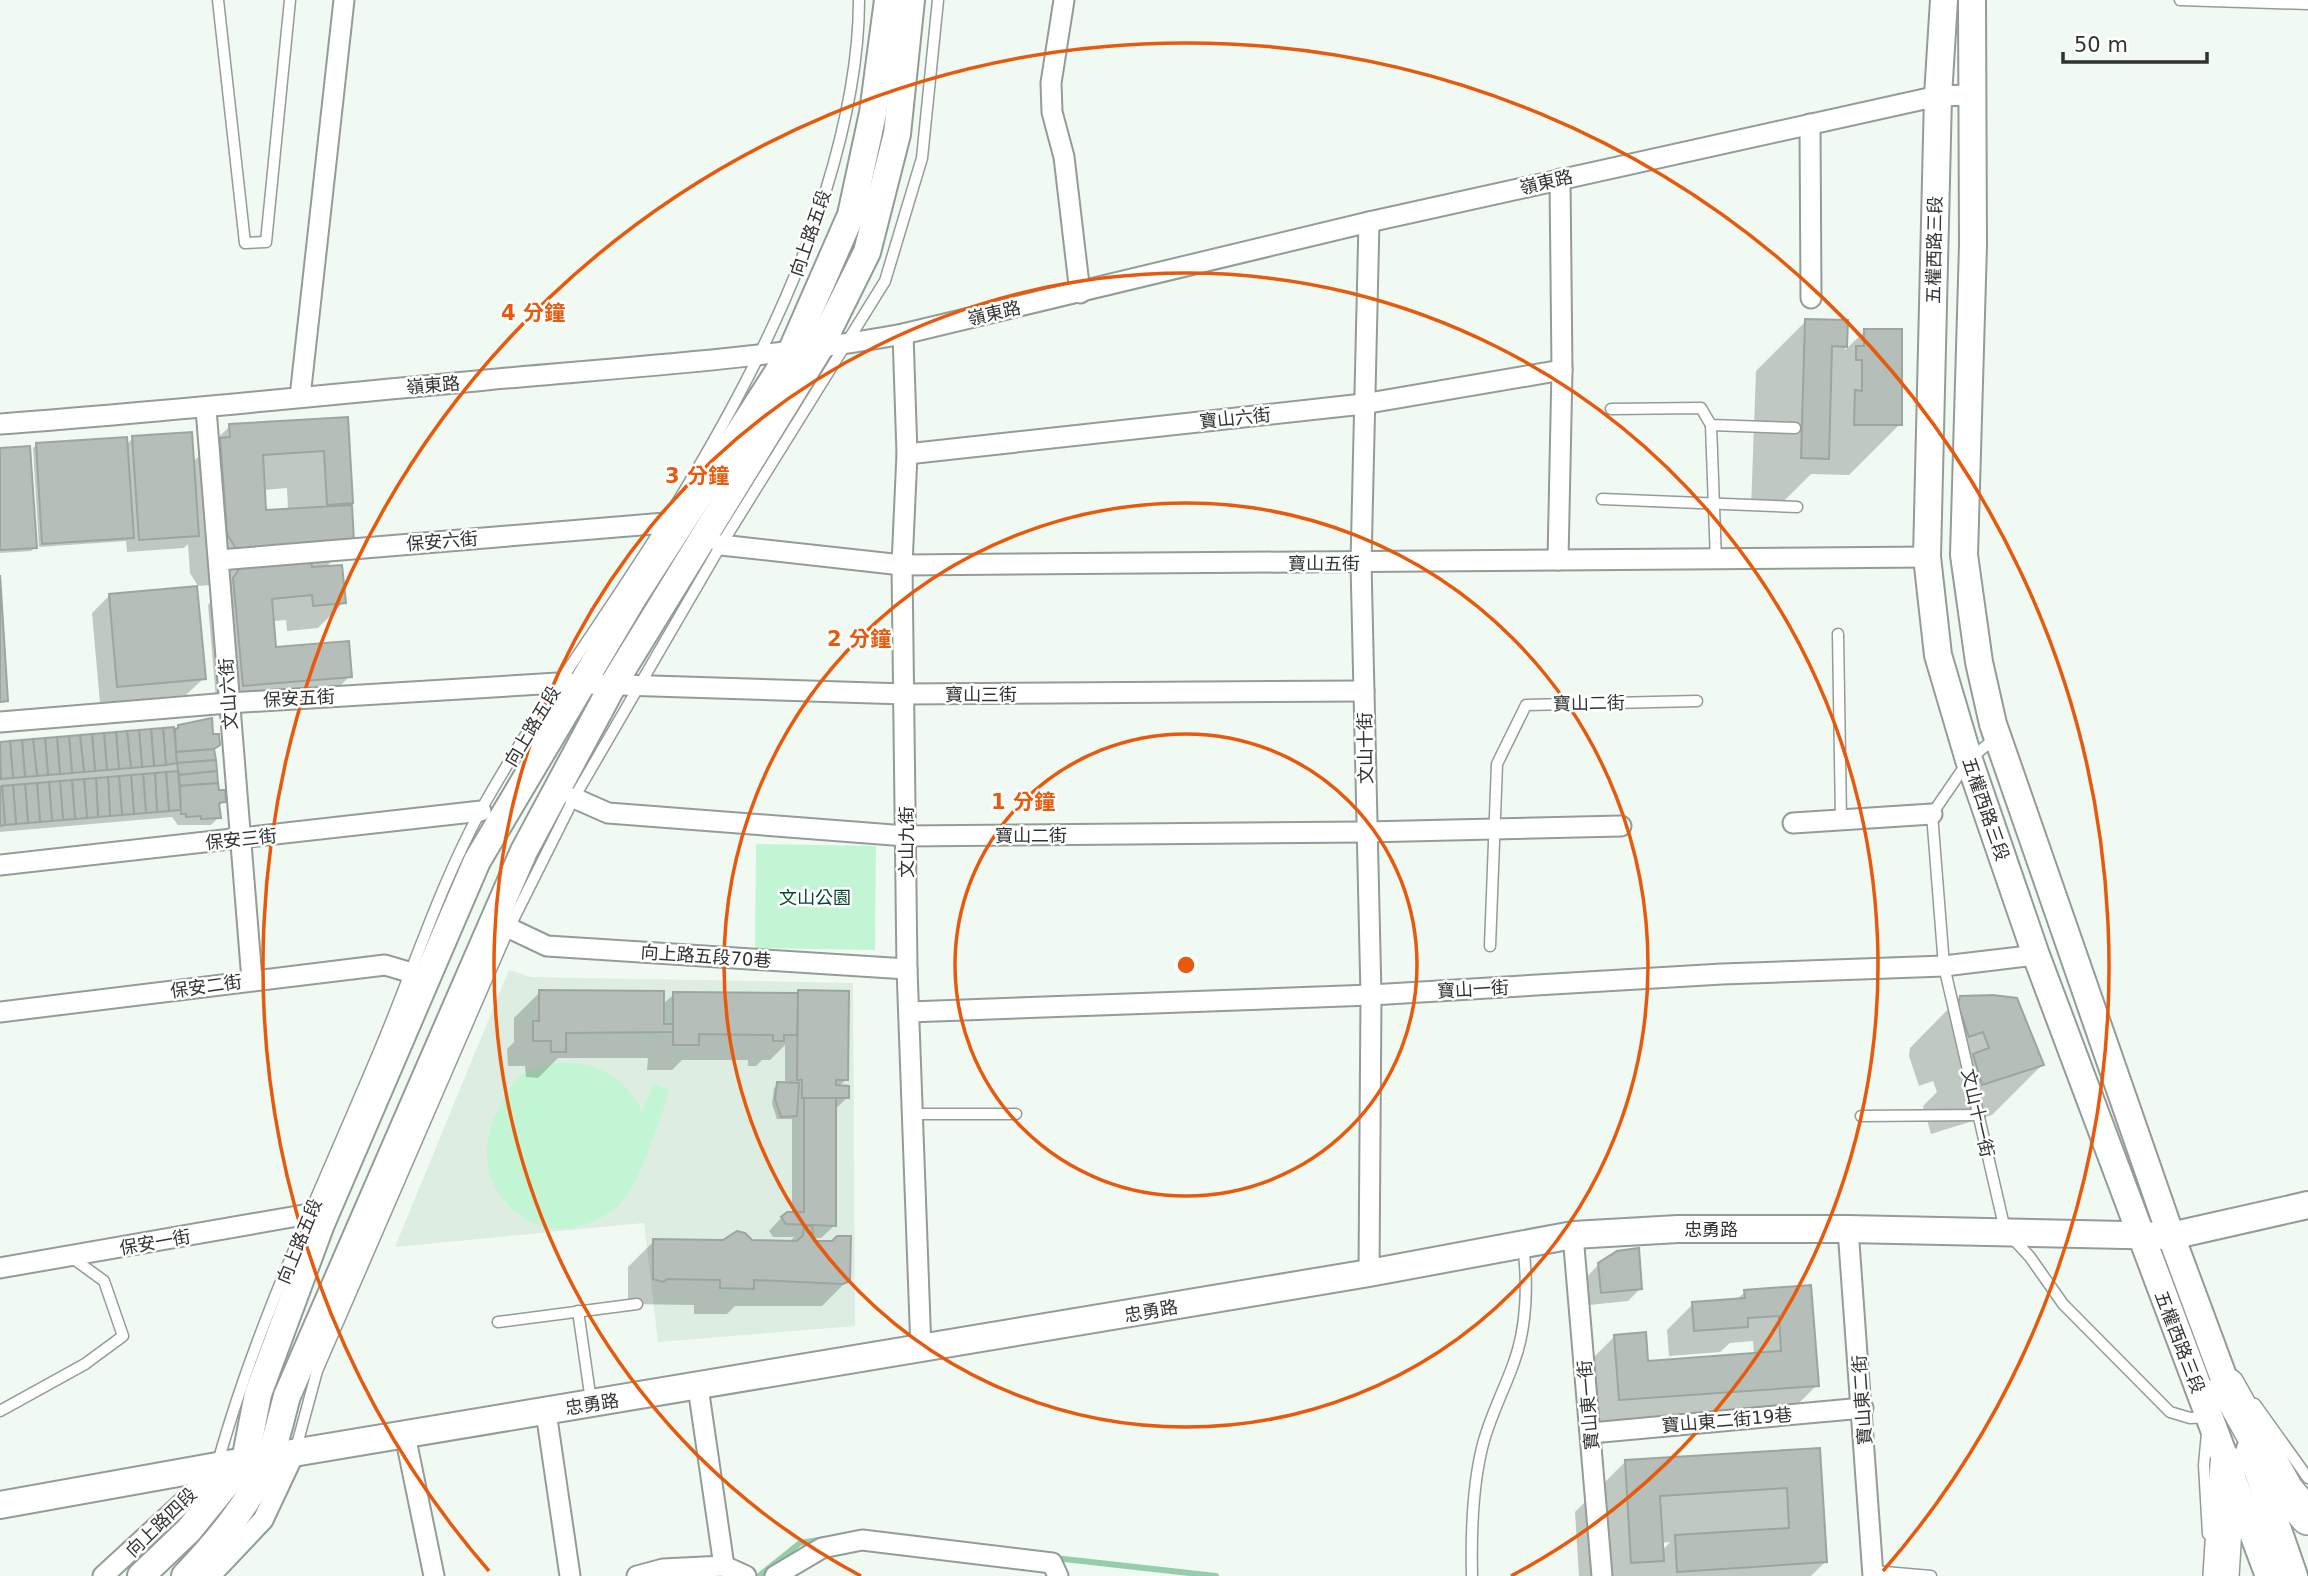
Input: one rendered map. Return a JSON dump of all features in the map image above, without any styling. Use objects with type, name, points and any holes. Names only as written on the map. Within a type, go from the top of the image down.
[{"type":"highway","points":[[2227,1386],[2286,1491],[2308,1517]]},
{"type":"highway","points":[[2214,1564],[2228,1464]]},
{"type":"main road","name":"向上路五段","points":[[270,1457],[287,1396],[599,683],[790,352],[851,215],[873,113],[888,0]]},
{"type":"main road","name":"向上路五段","points":[[270,1457],[258,1394],[321,1224],[472,873],[818,349],[867,252],[897,134],[911,0]]},
{"type":"main road","name":"五權西路三段","points":[[1944,0],[1938,96],[1927,557],[1938,655],[1969,760],[2036,956],[2269,1576]]},
{"type":"main road","name":"五權西路三段","points":[[1972,0],[1973,245],[1964,555],[1979,662],[1997,736],[2171,1236],[2294,1576]]},
{"type":"main road","name":"忠勇路","points":[[0,1505],[270,1457],[921,1350],[1573,1235],[1678,1229],[1849,1229],[2005,1230],[2171,1236],[2308,1205]]},
{"type":"main road","name":"向上路四段","points":[[141,1576],[270,1457]]},
{"type":"main road","points":[[185,1576],[222,1537],[270,1457]]},
{"type":"street","points":[[300,397],[344,0]]},
{"type":"street","points":[[1064,0],[1051,83],[1052,112],[1064,158],[1080,293]]},
{"type":"street","name":"嶺東路","points":[[0,424],[206,409],[300,397],[759,355],[848,344],[1080,293],[1369,222],[1560,179],[1938,96],[1971,95]]},
{"type":"street","points":[[1810,124],[1811,298]]},
{"type":"street","points":[[1558,560],[1562,370],[1560,179]]},
{"type":"street","name":"文山十街","points":[[1369,222],[1360,563],[1371,995],[1369,1273]]},
{"type":"street","name":"文山九街","points":[[903,334],[907,454],[902,565],[907,969],[921,1350]]},
{"type":"street","name":"寶山六街","points":[[907,454],[1363,404],[1562,370]]},
{"type":"street","name":"文山六街","points":[[206,409],[228,703],[253,979]]},
{"type":"street","name":"保安六街","points":[[219,560],[665,523]]},
{"type":"street","name":"寶山五街","points":[[721,545],[902,565],[1716,561],[1927,557]]},
{"type":"street","name":"寶山三街","points":[[599,683],[905,694],[1364,691]]},
{"type":"street","name":"保安五街","points":[[0,722],[228,703],[599,683]]},
{"type":"street","name":"寶山二街","points":[[574,798],[608,813],[906,836],[1366,832],[1621,826]]},
{"type":"street","name":"保安三街","points":[[0,865],[481,811]]},
{"type":"street","points":[[1793,823],[1932,814]]},
{"type":"street","name":"向上路五段70巷","points":[[509,928],[547,946],[907,969]]},
{"type":"street","name":"寶山一街","points":[[909,1012],[1371,995],[1722,974],[1944,966],[2036,956]]},
{"type":"street","name":"保安二街","points":[[0,1012],[385,965],[412,974]]},
{"type":"street","name":"保安一街","points":[[0,1269],[309,1214]]},
{"type":"street","name":"寶山東二街","points":[[1849,1229],[1873,1574]]},
{"type":"street","name":"寶山東一街","points":[[1573,1235],[1602,1576]]},
{"type":"street","points":[[698,1387],[724,1566]]},
{"type":"street","name":"寶山東二街19巷","points":[[1591,1433],[1863,1408]]},
{"type":"street","points":[[546,1412],[570,1576]]},
{"type":"street","points":[[405,1435],[434,1576]]},
{"type":"street","points":[[210,1576],[263,1520],[270,1457]]},
{"type":"street","name":"向上路四段","points":[[103,1576],[191,1495],[217,1466]]},
{"type":"street","points":[[775,1576],[822,1548],[862,1541],[1052,1563],[1058,1576]]},
{"type":"street","points":[[637,1576],[663,1569],[724,1566],[746,1576]]},
{"type":"lane","points":[[218,0],[244,243],[266,242],[290,0]]},
{"type":"lane","name":"向上路五段","points":[[270,1457],[317,1371],[509,928],[574,798],[599,683],[665,523],[759,355],[797,275],[833,165],[851,94],[859,0]]},
{"type":"lane","name":"向上路五段","points":[[217,1466],[239,1388],[309,1214],[412,974],[429,918],[481,811],[721,545],[885,281],[922,158],[938,0]]},
{"type":"lane","points":[[2180,0],[2308,4]]},
{"type":"lane","points":[[1611,408],[1701,408],[1711,425],[1716,561]]},
{"type":"lane","points":[[1711,425],[1795,428]]},
{"type":"lane","points":[[1602,499],[1797,507]]},
{"type":"lane","points":[[1838,634],[1841,820]]},
{"type":"lane","name":"寶山二街","points":[[1490,946],[1492,828],[1497,764],[1527,705],[1697,701]]},
{"type":"lane","points":[[1932,814],[1969,760],[1997,736]]},
{"type":"lane","name":"文山十一街","points":[[1932,814],[1944,966],[2005,1230]]},
{"type":"lane","points":[[913,1114],[1016,1114]]},
{"type":"lane","points":[[1861,1116],[1979,1115]]},
{"type":"lane","points":[[2005,1230],[2030,1257],[2063,1304],[2170,1412],[2190,1418],[2209,1417],[2204,1465],[2214,1564]]},
{"type":"lane","points":[[1472,1576],[1473,1518],[1482,1449],[1515,1360],[1521,1336],[1526,1271],[1523,1245]]},
{"type":"lane","points":[[0,1411],[85,1364],[123,1336],[104,1281],[71,1257]]},
{"type":"lane","points":[[498,1322],[637,1304]]},
{"type":"lane","points":[[578,1311],[591,1404]]},
{"type":"lane","points":[[2227,1386],[2257,1405],[2308,1478]]},
{"type":"lane","points":[[1873,1574],[1931,1576]]},
{"type":"shaded area","points":[[509,970],[531,977],[853,983],[855,1326],[658,1342],[644,1223],[395,1247]]},
{"type":"green space","name":"文山公園","points":[[756,844],[876,846],[875,950],[755,948]]},
{"type":"green space","points":[[566,1062],[591,1066],[621,1082],[642,1112],[654,1084],[670,1090],[644,1161],[625,1198],[614,1209],[589,1223],[553,1228],[526,1219],[507,1204],[491,1177],[487,1148],[495,1117],[515,1082],[535,1069]]},
{"type":"building","points":[[1805,319],[1848,320],[1847,347],[1832,346],[1829,459],[1801,458]]},
{"type":"building","points":[[1864,329],[1902,329],[1902,425],[1854,425],[1855,390],[1862,391],[1862,360],[1856,360],[1856,346],[1864,346]]},
{"type":"building","points":[[348,417],[353,503],[327,505],[324,451],[263,455],[266,510],[352,505],[354,542],[236,549],[227,534],[220,438],[230,437],[229,424]]},
{"type":"building","points":[[192,432],[199,536],[139,540],[132,436]]},
{"type":"building","points":[[127,437],[134,538],[42,544],[36,443]]},
{"type":"building","points":[[30,446],[37,548],[0,550],[0,448]]},
{"type":"building","points":[[311,561],[312,567],[342,565],[346,603],[313,606],[312,595],[272,599],[276,647],[349,641],[352,677],[243,686],[233,578],[242,565]]},
{"type":"building","points":[[0,575],[8,701],[0,702]]},
{"type":"building","points":[[197,586],[206,679],[117,687],[109,594]]},
{"type":"building","points":[[212,718],[213,734],[219,734],[220,745],[214,749],[176,752],[175,729],[178,725]]},
{"type":"building","points":[[174,727],[177,763],[166,765],[163,728]]},
{"type":"building","points":[[163,728],[166,765],[154,766],[151,729]]},
{"type":"building","points":[[151,729],[154,766],[142,767],[139,730]]},
{"type":"building","points":[[139,730],[142,767],[131,768],[127,731]]},
{"type":"building","points":[[127,731],[131,768],[119,769],[116,732]]},
{"type":"building","points":[[116,732],[119,769],[107,770],[104,733]]},
{"type":"building","points":[[104,733],[107,770],[95,771],[92,734]]},
{"type":"building","points":[[92,734],[95,771],[84,772],[80,735]]},
{"type":"building","points":[[80,735],[84,772],[72,773],[69,736]]},
{"type":"building","points":[[69,736],[72,773],[60,774],[57,737]]},
{"type":"building","points":[[57,737],[60,774],[48,775],[45,738]]},
{"type":"building","points":[[45,738],[48,775],[37,776],[33,739]]},
{"type":"building","points":[[33,739],[37,776],[25,777],[22,740]]},
{"type":"building","points":[[22,740],[25,777],[13,778],[10,741]]},
{"type":"building","points":[[10,741],[13,778],[1,779],[0,742]]},
{"type":"building","points":[[214,749],[216,760],[177,763],[176,752]]},
{"type":"building","points":[[216,760],[217,771],[179,775],[177,763]]},
{"type":"building","points":[[178,771],[181,810],[169,811],[166,772]]},
{"type":"building","points":[[217,771],[218,783],[180,786],[179,775]]},
{"type":"building","points":[[166,772],[169,811],[157,812],[155,773]]},
{"type":"building","points":[[155,773],[157,812],[146,813],[143,774]]},
{"type":"building","points":[[143,774],[146,813],[134,814],[131,775]]},
{"type":"building","points":[[131,775],[134,814],[122,815],[119,776]]},
{"type":"building","points":[[119,776],[122,815],[110,816],[108,777]]},
{"type":"building","points":[[108,777],[110,816],[98,817],[96,778]]},
{"type":"building","points":[[96,778],[98,817],[87,818],[84,779]]},
{"type":"building","points":[[84,779],[87,818],[75,819],[72,780]]},
{"type":"building","points":[[72,780],[75,819],[63,820],[60,781]]},
{"type":"building","points":[[60,781],[63,820],[52,821],[49,782]]},
{"type":"building","points":[[49,782],[52,821],[40,822],[37,783]]},
{"type":"building","points":[[37,783],[40,822],[28,823],[25,784]]},
{"type":"building","points":[[218,783],[219,790],[225,790],[226,802],[219,803],[221,818],[201,819],[201,816],[186,817],[186,814],[181,814],[180,786]]},
{"type":"building","points":[[25,784],[28,823],[16,824],[13,785]]},
{"type":"building","points":[[13,785],[16,824],[5,825],[2,786]]},
{"type":"building","points":[[2,786],[5,825],[0,826],[0,787]]},
{"type":"building","points":[[539,990],[664,991],[664,1024],[673,1024],[673,1032],[566,1033],[566,1052],[551,1052],[551,1041],[533,1041],[533,1021],[539,1021]]},
{"type":"building","points":[[798,990],[849,991],[848,1080],[836,1080],[836,1085],[849,1086],[849,1098],[802,1098],[802,1080],[797,1080]]},
{"type":"building","points":[[673,992],[798,993],[797,1035],[784,1035],[784,1041],[773,1041],[773,1035],[699,1034],[699,1045],[673,1045]]},
{"type":"building","points":[[1993,995],[2017,998],[2044,1065],[1982,1085],[1973,1054],[1989,1048],[1983,1032],[1969,1037],[1958,1005],[1960,996]]},
{"type":"building","points":[[777,1082],[799,1083],[797,1116],[781,1117],[775,1099]]},
{"type":"building","points":[[804,1098],[836,1098],[836,1226],[786,1224],[781,1217],[787,1212],[804,1212]]},
{"type":"building","points":[[804,1226],[812,1226],[814,1241],[832,1241],[837,1236],[851,1236],[850,1281],[843,1284],[754,1280],[754,1289],[720,1288],[720,1280],[667,1279],[663,1282],[653,1279],[653,1239],[723,1240],[737,1231],[745,1233],[752,1240],[797,1241],[803,1235]]},
{"type":"building","points":[[1639,1248],[1642,1289],[1601,1293],[1598,1263],[1617,1251]]},
{"type":"building","points":[[1811,1285],[1819,1386],[1619,1400],[1614,1335],[1646,1332],[1648,1361],[1781,1351],[1779,1316],[1748,1318],[1748,1327],[1694,1331],[1692,1302],[1745,1298],[1744,1290]]},
{"type":"building","points":[[1820,1448],[1827,1562],[1677,1572],[1675,1535],[1789,1528],[1787,1488],[1660,1496],[1664,1561],[1631,1563],[1625,1460]]},
{"type":"waterway","points":[[759,1576],[800,1543],[825,1539]]},
{"type":"waterway","points":[[1055,1558],[1216,1576]]}]
